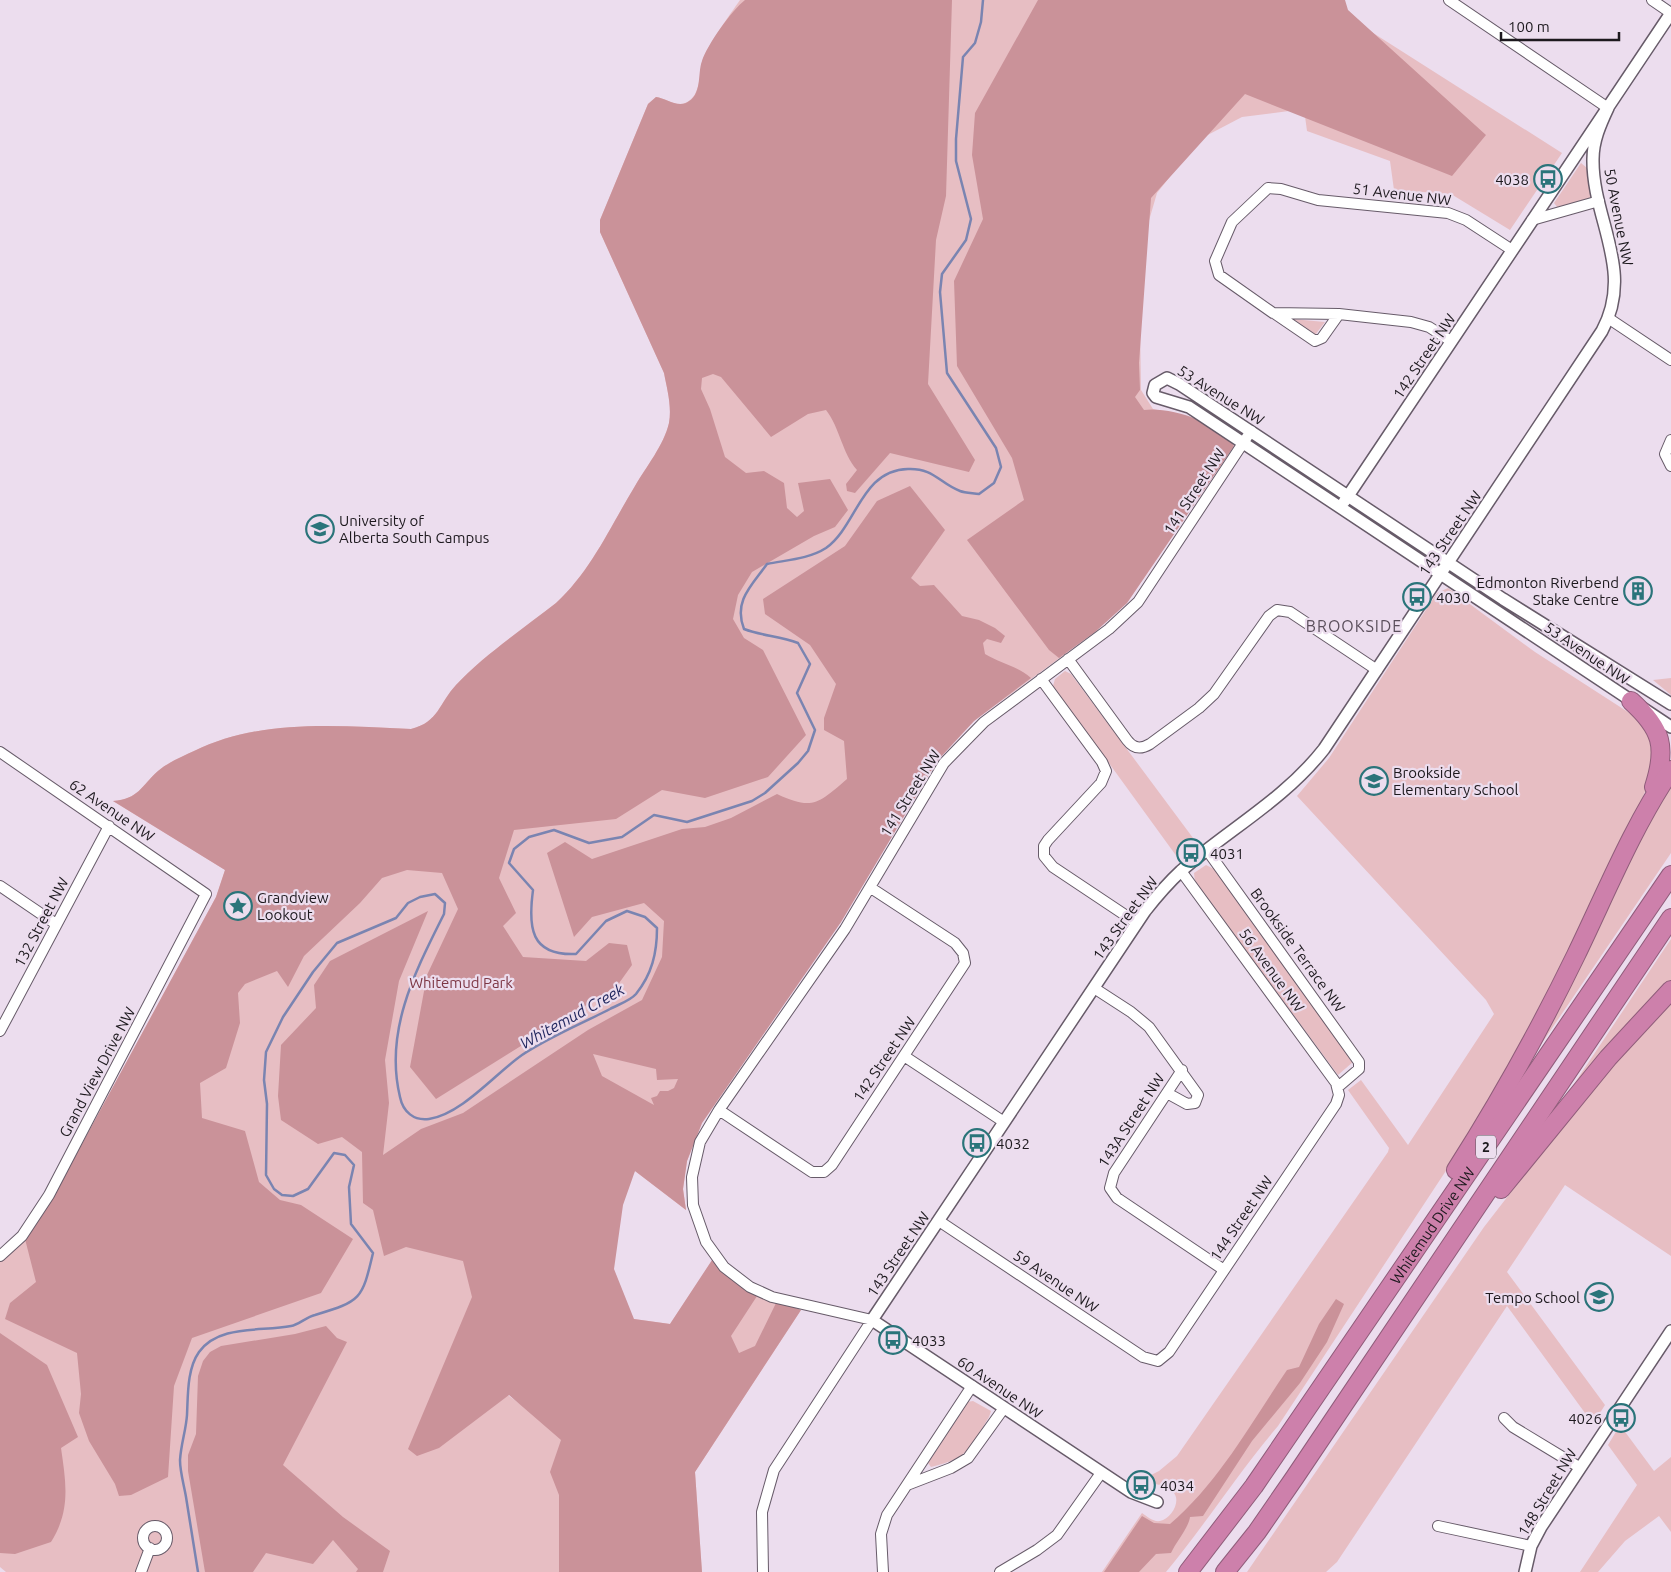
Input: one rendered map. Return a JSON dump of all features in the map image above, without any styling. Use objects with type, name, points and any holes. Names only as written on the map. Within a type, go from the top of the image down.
[{"type":"highway","points":[[1631,701],[1650,719],[1661,747],[1660,767],[1648,806]]},
{"type":"highway","points":[[1336,1365],[1489,1118],[1560,988],[1648,806],[1671,770]]},
{"type":"highway","name":"Whitemud Drive NW","points":[[1188,1572],[1254,1486],[1671,875]]},
{"type":"highway","name":"Whitemud Drive NW","points":[[1225,1572],[1262,1524],[1671,918]]},
{"type":"highway","points":[[1436,1268],[1608,1058],[1671,990]]},
{"type":"street","points":[[1449,0],[1608,108]]},
{"type":"street","points":[[1652,0],[1671,13]]},
{"type":"street","name":"142 Street NW","points":[[1341,508],[1671,13]]},
{"type":"street","name":"50 Avenue NW","points":[[1608,108],[1594,150],[1594,172],[1599,201],[1615,267],[1614,290],[1608,318]]},
{"type":"street","name":"51 Avenue NW","points":[[1273,313],[1219,274],[1215,261],[1232,222],[1268,188],[1281,189],[1318,200],[1448,213],[1471,222],[1512,250]]},
{"type":"street","points":[[1532,220],[1599,201]]},
{"type":"street","points":[[1273,313],[1339,314],[1417,323],[1429,327],[1451,341]]},
{"type":"street","points":[[1273,313],[1316,340],[1322,338],[1339,314]]},
{"type":"street","points":[[1608,318],[1671,360]]},
{"type":"street","name":"143 Street NW","points":[[762,1572],[762,1512],[774,1470],[1137,923],[1181,871],[1274,801],[1304,772],[1334,735],[1599,336],[1608,318]]},
{"type":"street","name":"53 Avenue NW","points":[[1671,704],[1448,562],[1172,379],[1162,379],[1155,384],[1153,393],[1156,397],[1189,407],[1671,727]]},
{"type":"street","name":"141 Street NW","points":[[693,1205],[692,1177],[697,1150],[703,1135],[845,930],[929,787],[948,759],[984,722],[1109,629],[1138,602],[1251,431]]},
{"type":"street","points":[[1671,440],[1665,454],[1671,466]]},
{"type":"street","points":[[1068,659],[1126,740],[1137,747],[1150,744],[1207,701],[1226,680],[1269,616],[1277,610],[1290,612],[1376,670]]},
{"type":"street","points":[[1041,679],[1102,762],[1106,772],[1101,783],[1048,840],[1044,846],[1044,856],[1052,866],[1137,923]]},
{"type":"street","name":"62 Avenue NW","points":[[0,752],[206,894]]},
{"type":"street","name":"132 Street NW","points":[[0,1031],[109,826]]},
{"type":"street","name":"Brookside Terrace NW","points":[[1207,850],[1360,1062],[1360,1068],[1338,1086]]},
{"type":"street","name":"56 Avenue NW","points":[[1181,871],[1338,1086]]},
{"type":"street","points":[[0,886],[56,924]]},
{"type":"street","name":"142 Street NW","points":[[719,1110],[808,1170],[820,1173],[832,1165],[962,970],[964,956],[955,944],[871,888]]},
{"type":"street","name":"Grand View Drive NW","points":[[0,1256],[22,1236],[44,1203],[206,894]]},
{"type":"street","points":[[1094,988],[1131,1012],[1149,1027],[1197,1091],[1197,1100],[1193,1104],[1185,1104],[1167,1093]]},
{"type":"street","points":[[904,1056],[1004,1122]]},
{"type":"street","name":"143A Street NW","points":[[1182,1070],[1114,1173],[1110,1188],[1117,1198],[1224,1270]]},
{"type":"street","name":"144 Street NW","points":[[1158,1361],[1169,1352],[1336,1104],[1339,1099],[1338,1086]]},
{"type":"street","name":"60 Avenue NW","points":[[693,1205],[706,1242],[724,1267],[741,1282],[772,1297],[872,1320],[1136,1495],[1157,1502]]},
{"type":"street","name":"59 Avenue NW","points":[[939,1221],[1143,1357],[1158,1361]]},
{"type":"street","name":"148 Street NW","points":[[1524,1572],[1531,1546],[1541,1527],[1671,1331]]},
{"type":"street","points":[[883,1572],[880,1554],[882,1527],[891,1509],[972,1386]]},
{"type":"street","points":[[907,1485],[951,1468],[968,1458],[1004,1408]]},
{"type":"street","points":[[1504,1418],[1513,1427],[1579,1467]]},
{"type":"street","points":[[1000,1572],[1037,1550],[1057,1535],[1101,1472]]},
{"type":"street","points":[[1438,1526],[1531,1546]]},
{"type":"street","points":[[140,1572],[150,1548]]},
{"type":"green space","name":"Whitemud Park","points":[[740,0],[1341,0],[1342,5],[1370,31],[1562,153],[1510,230],[1451,194],[1394,190],[1390,161],[1307,131],[1304,109],[1242,117],[1200,139],[1157,193],[1139,255],[1141,390],[1153,409],[1200,420],[1234,446],[1127,603],[1095,632],[974,721],[937,761],[841,922],[702,1123],[687,1161],[683,1189],[686,1210],[635,1171],[505,1393],[566,1437],[634,1319],[670,1324],[710,1264],[744,1287],[801,1310],[695,1472],[702,1572],[6,1572],[0,1567],[0,1256],[25,1239],[50,1203],[216,897],[225,870],[113,801],[129,798],[134,795],[158,771],[175,760],[220,740],[246,733],[301,726],[411,729],[420,726],[433,717],[450,692],[467,674],[492,652],[556,603],[580,577],[659,448],[667,431],[670,417],[669,398],[664,373],[600,232],[600,220],[648,104],[656,97],[682,104],[694,96],[697,91],[704,56]]},
{"type":"green space","points":[[745,0],[952,0],[946,196],[936,240],[928,384],[975,460],[969,472],[890,453],[855,493],[847,491],[846,484],[857,470],[848,456],[835,425],[826,410],[808,414],[771,437],[721,377],[713,374],[702,378],[701,389],[710,409],[725,457],[746,473],[764,471],[784,483],[787,508],[797,517],[804,511],[798,483],[830,479],[848,510],[835,527],[814,536],[752,572],[738,595],[733,619],[744,638],[763,650],[806,735],[768,777],[705,798],[662,790],[616,819],[514,830],[499,878],[516,913],[503,926],[523,957],[586,961],[609,943],[627,945],[632,965],[617,986],[436,1099],[410,1067],[427,975],[458,909],[442,873],[407,870],[382,878],[360,903],[304,956],[288,987],[277,971],[245,984],[238,993],[240,1023],[226,1068],[200,1083],[202,1118],[245,1131],[259,1182],[280,1200],[301,1205],[353,1239],[321,1293],[192,1338],[174,1386],[168,1477],[131,1495],[119,1496],[115,1484],[89,1441],[79,1413],[81,1394],[77,1353],[5,1319],[10,1303],[36,1282],[25,1239],[50,1203],[216,897],[225,870],[113,801],[129,798],[134,795],[158,771],[175,760],[220,740],[246,733],[301,726],[411,729],[420,726],[433,717],[450,692],[467,674],[492,652],[556,603],[580,577],[659,448],[667,431],[670,417],[669,398],[664,373],[600,232],[600,220],[648,104],[656,97],[682,104],[695,95],[699,84],[701,66],[709,46],[727,19]]},
{"type":"green space","points":[[1038,0],[1345,0],[1348,10],[1486,135],[1452,176],[1245,94],[1151,198],[1139,363],[1140,390],[1135,397],[1144,410],[1167,411],[1207,423],[1219,430],[1234,446],[1127,603],[1095,632],[1059,658],[1049,650],[967,540],[1024,500],[1012,458],[957,366],[954,281],[983,219],[972,155],[975,113]]},
{"type":"green space","points":[[1581,163],[1587,168],[1591,195],[1589,199],[1558,208],[1554,203]]},
{"type":"green space","points":[[1292,319],[1325,322],[1315,335]]},
{"type":"green space","points":[[1256,443],[1263,445],[1338,495],[1330,494]]},
{"type":"green space","points":[[910,486],[945,530],[911,578],[920,586],[934,585],[962,616],[979,620],[995,628],[1005,636],[1001,643],[987,639],[983,643],[985,654],[1020,670],[1031,678],[974,721],[937,761],[841,922],[702,1123],[687,1161],[683,1189],[686,1210],[635,1171],[623,1205],[614,1269],[634,1319],[670,1324],[712,1260],[731,1278],[759,1293],[731,1336],[739,1353],[755,1346],[777,1301],[801,1310],[695,1472],[702,1572],[559,1572],[559,1495],[550,1472],[561,1440],[509,1395],[439,1448],[417,1456],[408,1449],[472,1297],[463,1261],[406,1247],[384,1256],[373,1210],[363,1203],[362,1152],[342,1137],[318,1144],[281,1120],[278,1096],[281,1045],[316,1008],[314,985],[330,961],[428,911],[399,981],[385,1060],[389,1103],[383,1155],[421,1129],[463,1113],[588,1030],[642,1000],[662,957],[664,921],[644,903],[592,917],[574,937],[547,853],[565,842],[592,859],[682,829],[705,827],[731,818],[777,794],[799,802],[815,802],[829,794],[847,779],[844,741],[824,730],[824,718],[836,684],[810,645],[765,614],[763,599],[845,546],[877,501]],"holes":[[[593,1054],[656,1069],[657,1080],[678,1079],[674,1088],[668,1091],[660,1091],[657,1096],[651,1098],[654,1105],[602,1076]]]},
{"type":"green space","points":[[1354,506],[1433,559],[1433,561],[1359,514]]},
{"type":"green space","points":[[1448,588],[1535,652],[1631,714],[1651,737],[1655,770],[1587,918],[1533,1028],[1480,1119],[1278,1426],[1166,1572],[1102,1572],[1142,1513],[1155,1521],[1160,1521],[1168,1517],[1174,1510],[1176,1497],[1171,1490],[1141,1480],[1159,1471],[1177,1456],[1388,1152],[1389,1148],[1348,1090],[1361,1080],[1408,1145],[1494,1014],[1486,1000],[1297,796],[1329,758],[1437,593]]},
{"type":"green space","points":[[1065,671],[1071,674],[1199,846],[1180,861],[1053,686],[1055,679]]},
{"type":"green space","points":[[1671,678],[1671,695],[1653,680]]},
{"type":"green space","points":[[1671,780],[1671,853],[1523,1071]]},
{"type":"green space","points":[[1206,865],[1214,869],[1353,1062],[1338,1075],[1195,882],[1194,873]]},
{"type":"green space","points":[[1671,939],[1671,982],[1573,1093],[1570,1090]]},
{"type":"green space","points":[[1671,998],[1671,1256],[1565,1185],[1507,1272],[1605,1405],[1593,1424],[1507,1306],[1337,1562],[1326,1572],[1247,1572],[1484,1227],[1596,1082]]},
{"type":"green space","points":[[1336,1299],[1344,1304],[1327,1342],[1300,1383],[1252,1441],[1203,1516],[1190,1517],[1171,1553],[1156,1554],[1139,1572],[1104,1572],[1142,1516],[1154,1523],[1170,1524],[1204,1490],[1233,1451],[1287,1370],[1299,1367],[1319,1324]]},
{"type":"green space","points":[[326,1326],[337,1338],[347,1342],[283,1465],[343,1517],[390,1551],[383,1572],[356,1572],[358,1569],[333,1540],[313,1564],[266,1553],[253,1572],[205,1572],[188,1471],[188,1455],[196,1434],[198,1376],[203,1361],[210,1352],[221,1346],[295,1334]]},
{"type":"green space","points":[[0,1333],[47,1365],[78,1437],[61,1448],[65,1485],[64,1507],[62,1519],[51,1542],[15,1554],[0,1553]]},
{"type":"green space","points":[[973,1401],[991,1411],[977,1437],[961,1455],[944,1464],[931,1467],[928,1463],[967,1402]]},
{"type":"green space","points":[[1620,1425],[1654,1471],[1671,1457],[1671,1532],[1659,1516],[1625,1541],[1598,1572],[1580,1572],[1637,1485],[1608,1445]]},
{"type":"waterway","name":"Whitemud Creek","points":[[198,1572],[180,1460],[189,1382],[195,1359],[208,1343],[218,1337],[229,1333],[294,1325],[312,1316],[351,1302],[362,1290],[373,1253],[351,1224],[349,1187],[354,1165],[345,1155],[334,1153],[308,1189],[293,1196],[282,1195],[274,1189],[266,1175],[267,1104],[264,1080],[266,1052],[283,1017],[313,972],[337,943],[396,918],[408,903],[420,897],[435,894],[445,903],[444,914],[413,980],[405,1002],[399,1025],[396,1049],[396,1073],[401,1102],[410,1114],[419,1119],[441,1116],[454,1109],[532,1048],[630,999],[636,994],[650,971],[655,955],[657,928],[645,917],[627,911],[606,921],[576,954],[549,950],[535,937],[532,927],[533,890],[509,863],[514,849],[529,837],[554,830],[589,843],[622,837],[654,815],[687,822],[752,801],[765,793],[798,763],[808,751],[815,730],[797,693],[810,664],[798,643],[744,629],[741,619],[742,602],[750,586],[767,564],[805,557],[826,548],[845,527],[870,489],[880,479],[892,472],[917,469],[930,473],[953,488],[967,493],[979,494],[994,483],[1001,467],[996,448],[947,373],[940,292],[942,274],[966,240],[971,219],[956,161],[956,139],[963,57],[975,43],[981,22],[983,0]]},
{"type":"place","name":"4038","points":[[1548,179]]},
{"type":"place","name":"University of Alberta South Campus","points":[[320,529]]},
{"type":"place","name":"Edmonton Riverbend Stake Centre","points":[[1638,591]]},
{"type":"place","name":"4030","points":[[1417,597]]},
{"type":"place","name":"Brookside Elementary School","points":[[1374,781]]},
{"type":"place","name":"4031","points":[[1191,853]]},
{"type":"place","name":"Grandview Lookout","points":[[238,906]]},
{"type":"place","name":"4032","points":[[977,1143]]},
{"type":"place","name":"Tempo School","points":[[1599,1297]]},
{"type":"place","name":"4033","points":[[893,1340]]},
{"type":"place","name":"4026","points":[[1621,1418]]},
{"type":"place","name":"4034","points":[[1141,1485]]},
{"type":"district","name":"BROOKSIDE","points":[[1354,626]]}]
